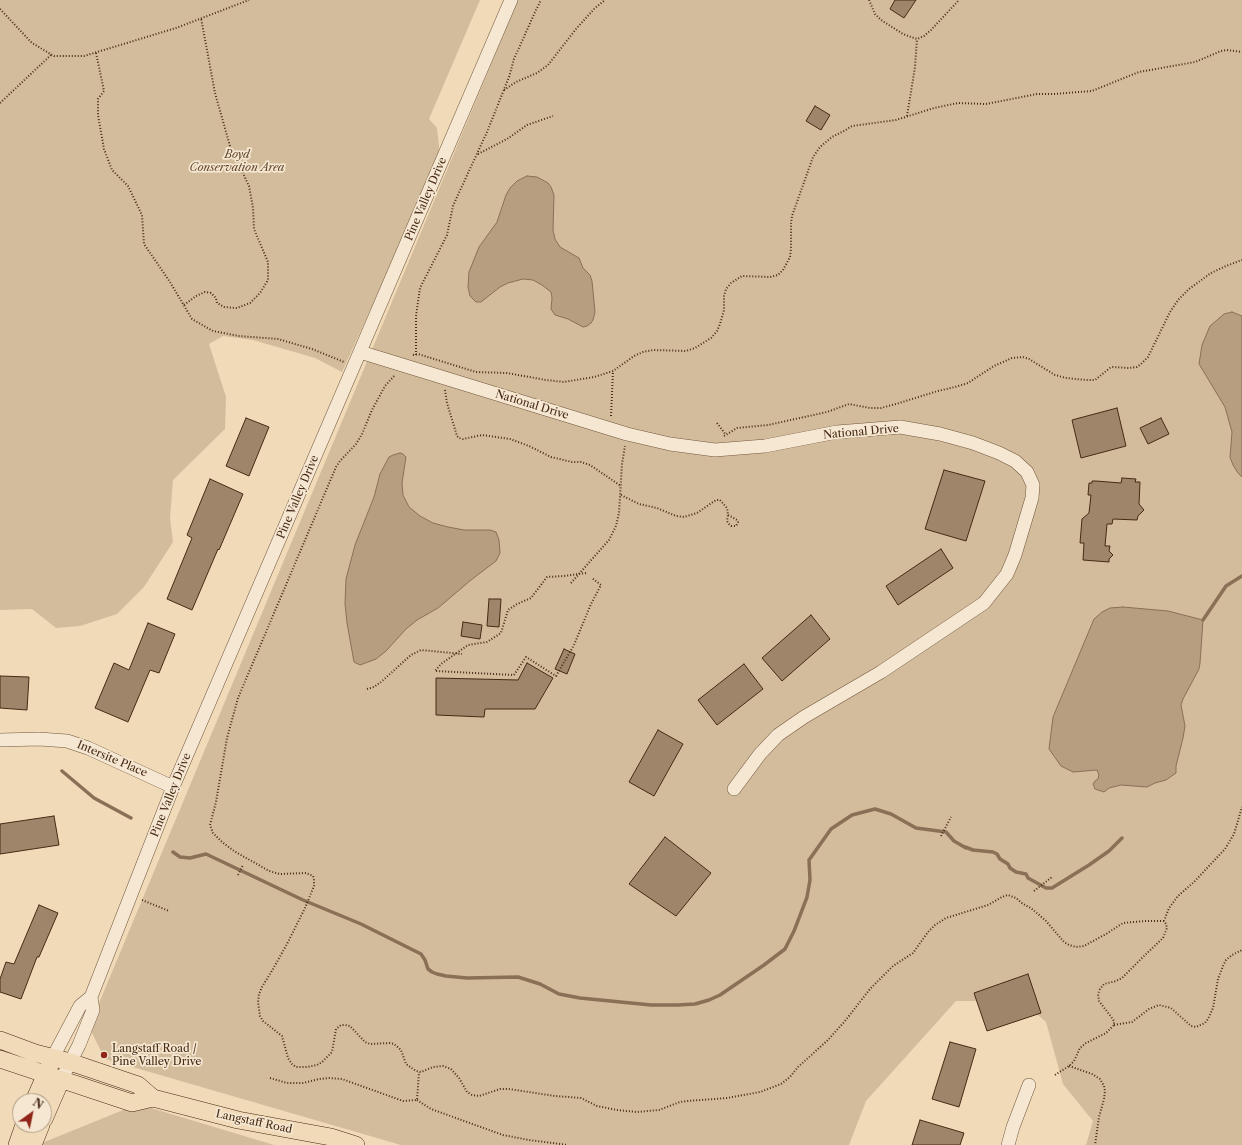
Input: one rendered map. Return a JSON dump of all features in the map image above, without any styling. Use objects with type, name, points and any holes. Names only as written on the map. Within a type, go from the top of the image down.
[{"type":"main road","name":"Langstaff Road","points":[[0,1040],[35,1053],[70,1062],[138,1085],[153,1098],[238,1120],[331,1137],[356,1145]]},
{"type":"main road","name":"Pine Valley Drive","points":[[37,1093],[53,1057]]},
{"type":"main road","name":"Langstaff Road","points":[[0,1059],[132,1103],[153,1098]]},
{"type":"main road","name":"Pine Valley Drive","points":[[52,1101],[61,1080]]},
{"type":"main road","points":[[17,1145],[21,1133]]},
{"type":"main road","points":[[33,1145],[38,1133]]},
{"type":"street","name":"Pine Valley Drive","points":[[53,1057],[80,1006],[91,997],[173,786],[511,0]]},
{"type":"street","name":"National Drive","points":[[360,352],[627,434],[670,444],[716,450],[765,446],[837,432],[900,427],[940,434],[973,443],[1015,461],[1027,472],[1033,485],[1032,498],[1015,555],[1007,574],[984,603],[881,672],[804,717],[778,736],[760,754],[734,789]]},
{"type":"street","name":"Intersite Place","points":[[0,740],[39,739],[67,741],[88,748],[173,786]]},
{"type":"street","name":"Pine Valley Drive","points":[[61,1080],[79,1045],[93,1010],[91,997]]},
{"type":"street","points":[[1008,1145],[1029,1085]]},
{"type":"path","points":[[0,9],[32,43],[54,56],[84,56],[176,28],[249,0]]},
{"type":"path","points":[[416,355],[416,316],[420,288],[447,235],[453,206],[470,167],[477,155],[517,53],[542,0]]},
{"type":"path","points":[[503,91],[516,82],[537,73],[548,65],[576,29],[605,0]]},
{"type":"path","points":[[869,0],[875,14],[881,20],[911,38],[924,36],[959,0]]},
{"type":"path","points":[[184,305],[196,296],[205,292],[210,293],[216,298],[217,303],[224,307],[237,308],[250,303],[260,293],[268,280],[268,262],[254,229],[253,208],[249,186],[230,146],[215,93],[201,18]]},
{"type":"path","points":[[907,116],[915,67],[917,38]]},
{"type":"path","points":[[1164,921],[1123,922],[1106,934],[1084,946],[1076,947],[1064,942],[1042,917],[1031,908],[1016,898],[1008,895],[998,899],[988,906],[946,918],[935,925],[928,932],[913,953],[893,966],[870,989],[832,1035],[798,1067],[790,1077],[782,1084],[760,1092],[727,1098],[680,1102],[659,1110],[633,1111],[597,1106],[581,1098],[555,1096],[509,1089],[500,1089],[479,1096],[472,1095],[464,1088],[459,1078],[451,1069],[443,1066],[433,1066],[416,1072],[406,1064],[401,1050],[394,1044],[370,1044],[360,1038],[350,1026],[345,1025],[341,1025],[336,1029],[332,1052],[322,1062],[317,1065],[307,1067],[296,1067],[290,1061],[282,1036],[263,1021],[260,1016],[258,998],[262,987],[287,944],[305,908],[310,896],[314,879],[313,876],[306,873],[280,874],[269,871],[234,851],[222,842],[213,833],[210,821],[216,802],[223,758],[238,698],[336,467],[356,444],[385,386],[410,357],[416,355],[476,372],[517,375],[555,382],[564,382],[590,378],[613,371],[628,360],[643,352],[653,350],[686,351],[695,348],[711,338],[720,324],[724,310],[724,296],[726,289],[731,283],[742,276],[770,277],[778,275],[783,270],[790,257],[792,216],[813,157],[817,150],[832,137],[852,126],[896,120],[934,108],[958,103],[986,104],[1037,94],[1054,94],[1092,90],[1139,72],[1195,62],[1221,51],[1227,50],[1242,52]]},
{"type":"path","points":[[96,52],[104,91],[98,99],[98,115],[104,149],[112,170],[128,186],[142,216],[144,244],[170,282],[192,319],[213,331],[239,336],[278,339],[312,349],[354,366]]},
{"type":"path","points":[[0,103],[52,54]]},
{"type":"path","points":[[477,155],[507,139],[526,125],[553,116]]},
{"type":"path","points":[[720,439],[737,428],[768,425],[827,412],[849,404],[870,408],[881,408],[896,404],[968,383],[994,366],[1012,358],[1023,357],[1055,375],[1066,378],[1086,380],[1095,380],[1113,366],[1129,368],[1137,366],[1148,357],[1170,312],[1178,300],[1189,289],[1211,273],[1242,260]]},
{"type":"path","points":[[611,417],[613,371]]},
{"type":"path","points":[[445,385],[447,403],[457,436],[460,438],[463,439],[482,435],[510,439],[529,446],[551,457],[590,465],[621,486]]},
{"type":"path","points":[[717,423],[726,435]]},
{"type":"path","points":[[571,583],[609,540],[616,526],[621,495],[622,464],[625,441]]},
{"type":"path","points":[[621,495],[634,502],[657,508],[676,516],[684,517],[691,516],[716,500],[720,500],[727,508],[727,521],[731,526],[736,526],[738,522],[737,520],[728,515]]},
{"type":"path","points":[[586,573],[547,577],[531,598],[508,610],[501,633],[487,642],[468,645],[441,664],[435,671],[514,675],[526,657],[556,676],[574,645],[600,585],[592,578]]},
{"type":"path","points":[[367,689],[381,682],[411,656],[421,650],[462,654]]},
{"type":"path","points":[[1114,1025],[1114,1021],[1099,1001],[1098,994],[1100,989],[1104,984],[1122,978],[1163,938],[1167,928],[1164,921],[1169,908],[1225,849],[1234,834],[1242,807]]},
{"type":"path","points":[[941,836],[951,817]]},
{"type":"path","points":[[238,875],[243,865]]},
{"type":"path","points":[[1034,891],[1052,877]]},
{"type":"path","points":[[140,898],[169,911]]},
{"type":"path","points":[[1055,1075],[1074,1061],[1080,1048],[1086,1043],[1106,1033],[1114,1025],[1132,1022],[1149,1009],[1159,1005],[1171,1008],[1191,1026],[1196,1027],[1204,1023],[1208,1019],[1213,1008],[1218,979],[1226,960],[1242,950]]},
{"type":"path","points":[[1069,1066],[1092,1074],[1100,1079],[1104,1086],[1104,1099],[1099,1117],[1095,1145]]},
{"type":"path","points":[[417,1100],[419,1072]]},
{"type":"path","points":[[270,1078],[288,1083],[303,1083],[324,1078],[342,1079],[403,1101],[417,1100],[431,1109],[504,1135],[568,1145]]},
{"type":"green space","name":"Boyd Conservation Area","points":[[0,0],[480,0],[429,119],[437,128],[440,156],[342,372],[315,358],[253,340],[223,336],[209,344],[226,397],[225,429],[173,480],[170,518],[173,542],[144,587],[117,614],[80,626],[56,628],[32,609],[0,610]]},
{"type":"green space","points":[[518,0],[1242,0],[1242,1145],[1086,1145],[1093,1121],[1063,1084],[1046,1022],[1022,1001],[956,1001],[866,1101],[849,1145],[401,1145],[105,1059],[89,1027]]},
{"type":"green space","points":[[138,1104],[274,1145],[37,1145]]},
{"type":"shaded area","points":[[527,176],[537,177],[548,183],[551,187],[554,195],[553,230],[555,239],[560,247],[579,258],[583,268],[590,275],[595,312],[593,320],[587,326],[583,327],[568,319],[555,315],[551,309],[551,292],[533,280],[523,279],[508,283],[500,287],[481,302],[476,302],[470,296],[468,287],[469,272],[479,247],[497,222],[506,195],[510,188],[517,181]]},
{"type":"shaded area","points":[[1232,312],[1242,316],[1242,477],[1233,465],[1230,457],[1232,432],[1225,407],[1199,364],[1202,345],[1210,326],[1224,314]]},
{"type":"shaded area","points":[[400,453],[406,457],[402,483],[403,495],[409,507],[420,516],[433,523],[464,530],[490,530],[496,532],[499,540],[500,553],[496,561],[438,608],[417,620],[376,659],[360,665],[354,662],[347,623],[345,604],[346,579],[355,545],[374,497],[380,474],[389,457]]},
{"type":"shaded area","points":[[1123,607],[1168,611],[1203,620],[1200,663],[1199,669],[1181,705],[1185,726],[1176,766],[1176,773],[1166,780],[1147,787],[1121,785],[1109,788],[1104,792],[1095,789],[1093,784],[1098,779],[1099,775],[1097,770],[1073,772],[1061,766],[1049,749],[1053,717],[1094,619],[1102,612],[1110,608]]},
{"type":"building","points":[[895,0],[916,0],[904,18],[890,9]]},
{"type":"building","points":[[815,106],[830,115],[821,130],[806,121]]},
{"type":"building","points":[[1117,408],[1126,446],[1081,458],[1072,420]]},
{"type":"building","points":[[246,418],[269,427],[249,476],[226,466]]},
{"type":"building","points":[[1161,418],[1169,434],[1148,444],[1140,428]]},
{"type":"building","points":[[944,470],[985,481],[966,541],[925,529]]},
{"type":"building","points":[[1122,478],[1136,479],[1135,482],[1140,482],[1139,504],[1144,510],[1138,516],[1137,520],[1113,519],[1112,524],[1107,524],[1105,546],[1110,546],[1109,551],[1113,555],[1109,559],[1109,562],[1083,560],[1084,543],[1080,543],[1082,519],[1089,513],[1091,495],[1088,495],[1089,483],[1096,481],[1121,483]]},
{"type":"building","points":[[210,479],[243,494],[192,610],[167,599],[192,538],[187,535]]},
{"type":"building","points":[[941,549],[953,568],[898,605],[886,586]]},
{"type":"building","points":[[489,599],[501,599],[499,627],[487,626]]},
{"type":"building","points":[[811,615],[830,639],[782,681],[762,658]]},
{"type":"building","points":[[463,622],[482,625],[480,639],[461,636]]},
{"type":"building","points":[[148,623],[175,634],[159,673],[150,670],[128,722],[95,708],[114,663],[129,670]]},
{"type":"building","points":[[564,649],[575,654],[567,674],[555,669]]},
{"type":"building","points":[[527,663],[553,678],[535,709],[485,709],[484,717],[436,715],[436,678],[518,680]]},
{"type":"building","points":[[744,664],[763,689],[717,725],[698,700]]},
{"type":"building","points":[[0,676],[29,677],[27,710],[0,708]]},
{"type":"building","points":[[658,730],[683,744],[654,796],[629,782]]},
{"type":"building","points":[[54,816],[59,845],[0,854],[0,824]]},
{"type":"building","points":[[665,837],[711,873],[676,916],[629,884]]},
{"type":"building","points":[[39,905],[58,913],[39,957],[37,957],[21,999],[0,992],[0,979],[6,962],[14,964]]},
{"type":"building","points":[[1028,974],[1041,1013],[987,1031],[974,993]]},
{"type":"building","points":[[950,1042],[976,1049],[959,1107],[932,1099]]},
{"type":"building","points":[[920,1120],[964,1133],[960,1145],[912,1145]]},
{"type":"waterway","points":[[1203,620],[1226,586],[1242,576]]},
{"type":"waterway","points":[[62,771],[94,798],[131,818]]},
{"type":"waterway","points":[[173,852],[180,857],[190,858],[206,854],[303,900],[361,924],[421,954],[428,969],[437,974],[467,978],[518,977],[540,984],[559,994],[580,998],[651,1005],[678,1005],[695,1004],[720,995],[785,949],[794,931],[807,897],[810,880],[809,860],[831,829],[852,815],[875,809],[891,814],[916,828],[946,832],[954,841],[966,848],[965,847],[973,850],[993,852],[997,854],[1000,859],[1008,864],[1010,868],[1016,872],[1026,874],[1028,878],[1046,888],[1052,888],[1089,865],[1109,851],[1122,838]]},
{"type":"place","name":"Langstaff Road / Pine Valley Drive","points":[[104,1055]]}]
